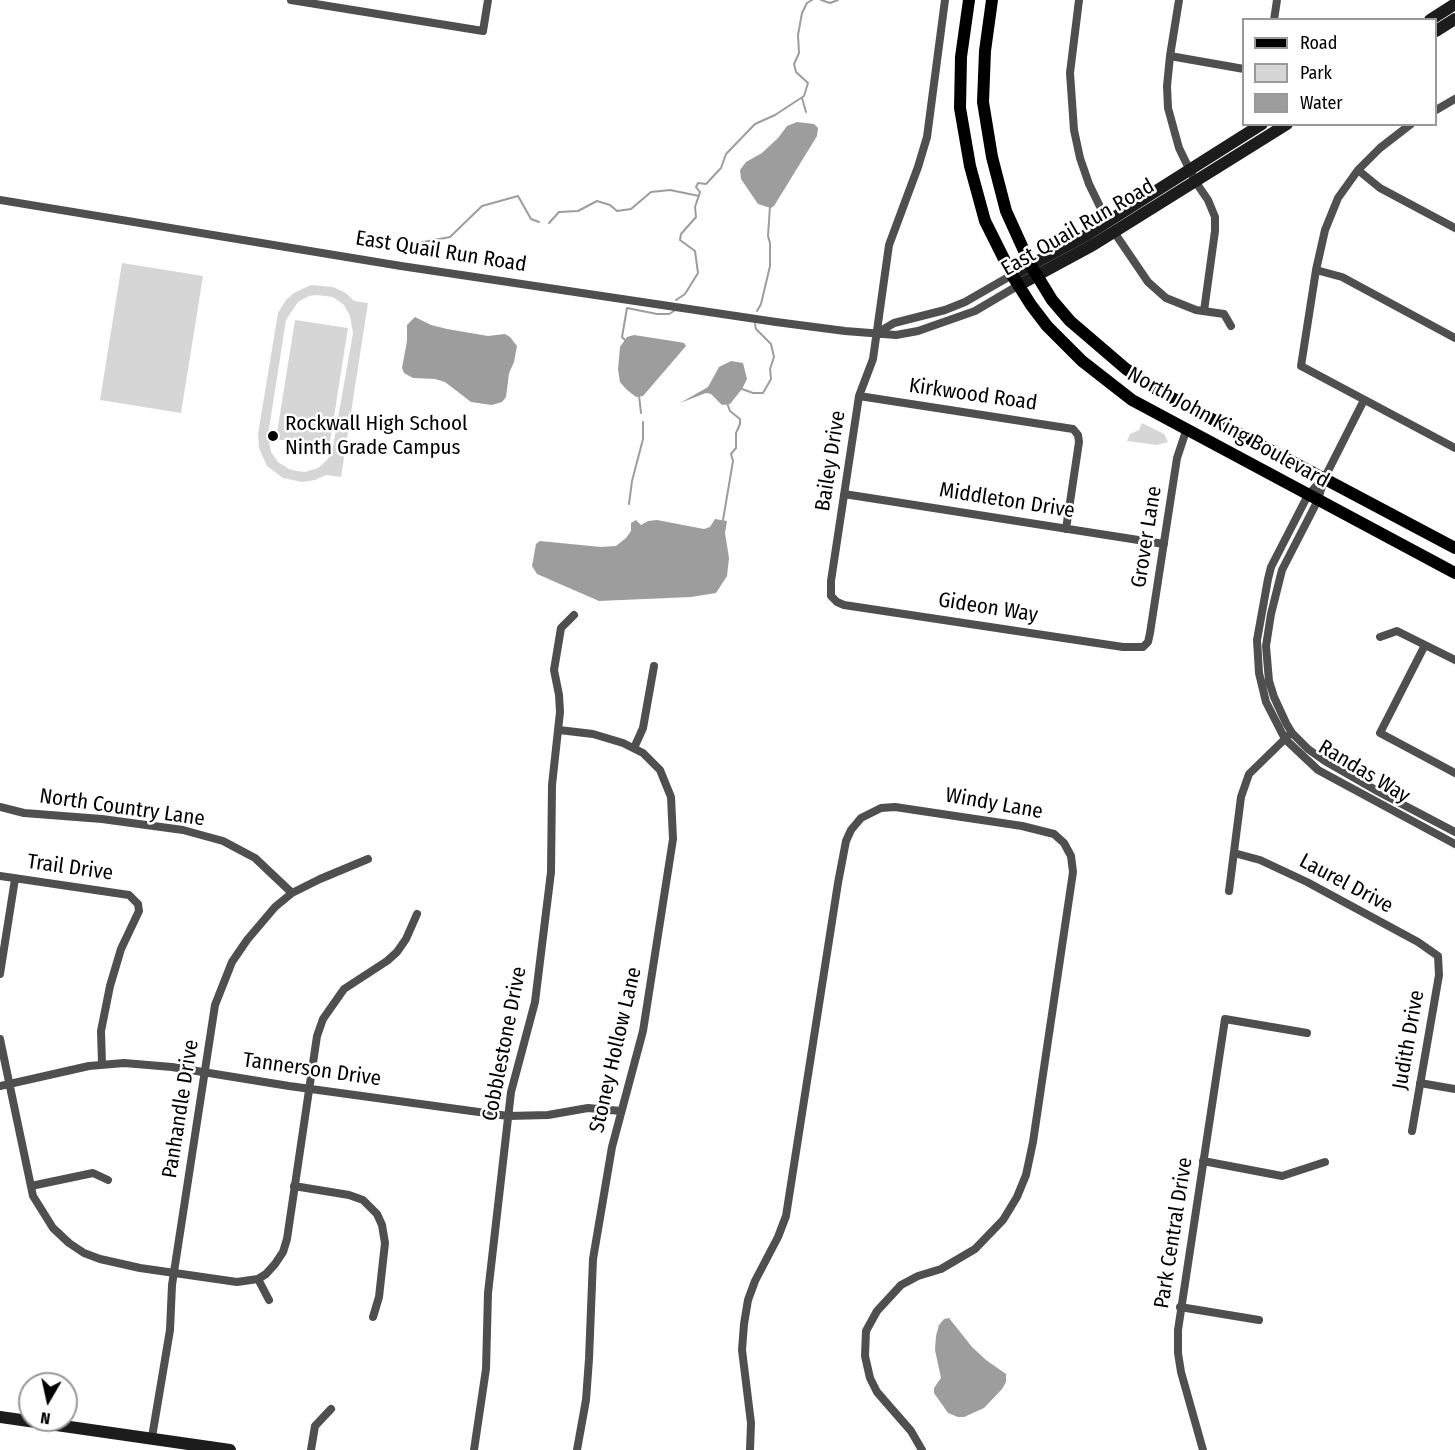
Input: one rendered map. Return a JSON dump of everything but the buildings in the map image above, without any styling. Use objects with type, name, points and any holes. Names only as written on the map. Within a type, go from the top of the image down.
[{"type":"main road","name":"North John King Boulevard","points":[[969,0],[961,57],[960,108],[970,166],[985,221],[1016,280],[1047,326],[1082,361],[1131,400],[1455,573]]},
{"type":"main road","name":"North John King Boulevard","points":[[992,0],[985,51],[983,102],[992,157],[1006,211],[1033,270],[1052,300],[1070,321],[1126,369],[1159,391],[1455,548]]},
{"type":"street","points":[[291,0],[483,31],[488,0]]},
{"type":"street","name":"Bailey Drive","points":[[831,596],[830,589],[859,396],[873,359],[889,244],[927,137],[945,0]]},
{"type":"street","points":[[1079,0],[1070,73],[1073,121],[1080,158],[1089,184],[1111,226],[1148,282],[1166,298],[1181,305],[1224,314],[1231,326]]},
{"type":"street","points":[[1179,0],[1170,56],[1167,86],[1168,108],[1179,148],[1215,217],[1204,311]]},
{"type":"street","points":[[1274,18],[1277,0]]},
{"type":"street","points":[[1433,18],[1455,4]]},
{"type":"street","points":[[1437,30],[1455,19]]},
{"type":"street","points":[[1170,56],[1242,69]]},
{"type":"street","points":[[1437,109],[1455,99]]},
{"type":"street","name":"East Quail Run Road","points":[[0,200],[401,266],[776,322],[896,335],[940,325],[975,311],[1016,280],[1111,226],[1192,175],[1259,126]]},
{"type":"street","name":"East Quail Run Road","points":[[1192,175],[1283,126]]},
{"type":"street","points":[[1408,126],[1380,148],[1358,170],[1338,198],[1325,230],[1316,270],[1301,366],[1455,448]]},
{"type":"street","points":[[1358,170],[1380,188],[1455,228]]},
{"type":"street","points":[[1316,270],[1342,277],[1455,338]]},
{"type":"street","name":"East Quail Run Road","points":[[877,333],[894,323],[945,310],[1016,280]]},
{"type":"street","name":"Kirkwood Road","points":[[859,396],[1073,429],[1078,435],[1079,442],[1066,529]]},
{"type":"street","name":"Randas Way","points":[[1364,400],[1324,479],[1271,567],[1257,640],[1261,685],[1266,702],[1289,736],[1318,770],[1455,844]]},
{"type":"street","name":"Grover Lane","points":[[1143,647],[1148,642],[1150,633],[1177,458],[1186,431]]},
{"type":"street","name":"Middleton Drive","points":[[844,494],[1164,544]]},
{"type":"street","name":"Gideon Way","points":[[831,596],[844,605],[1123,647],[1143,647]]},
{"type":"street","name":"Cobblestone Drive","points":[[474,1450],[486,1369],[488,1293],[511,1092],[536,1002],[550,872],[552,785],[560,704],[554,670],[555,659],[561,628],[574,615]]},
{"type":"street","points":[[1380,637],[1397,631],[1455,660]]},
{"type":"street","points":[[1425,645],[1380,732],[1455,773]]},
{"type":"street","points":[[634,748],[643,728],[654,666]]},
{"type":"street","name":"Stoney Hollow Lane","points":[[559,730],[592,734],[644,753],[660,770],[671,797],[673,839],[643,1031],[612,1147],[593,1259],[586,1400],[577,1450]]},
{"type":"street","points":[[1229,891],[1241,797],[1249,774],[1289,736]]},
{"type":"street","name":"Randas Way","points":[[1289,736],[1325,761],[1455,832]]},
{"type":"street","name":"North Country Lane","points":[[0,807],[24,813],[102,819],[183,830],[223,841],[255,858],[292,893]]},
{"type":"street","name":"Windy Lane","points":[[750,1450],[752,1423],[742,1350],[744,1324],[748,1300],[755,1281],[778,1238],[786,1216],[846,841],[851,830],[861,818],[881,808],[896,807],[1022,826],[1054,834],[1064,843],[1071,856],[1074,872],[1033,1142],[1026,1174],[1017,1197],[1003,1220],[975,1249],[941,1269],[918,1275],[901,1285],[877,1311],[866,1331],[865,1356],[870,1378],[877,1392],[911,1431],[922,1450]]},
{"type":"street","name":"Laurel Drive","points":[[1234,853],[1260,860],[1307,882],[1418,942],[1438,956]]},
{"type":"street","name":"Panhandle Drive","points":[[152,1437],[170,1330],[174,1273],[215,1005],[232,962],[275,907],[292,893],[368,859]]},
{"type":"street","name":"Trail Drive","points":[[0,876],[129,895],[138,904],[139,911],[121,949],[105,1007],[101,1042],[102,1064]]},
{"type":"street","points":[[0,974],[15,879]]},
{"type":"street","points":[[0,1039],[33,1196],[53,1228],[69,1243],[84,1253],[100,1259],[237,1282],[258,1279],[266,1274],[283,1252],[287,1239],[318,1036],[323,1019],[344,989],[387,962],[397,952],[406,939],[417,914]]},
{"type":"street","name":"Judith Drive","points":[[1412,1131],[1438,975],[1438,956]]},
{"type":"street","name":"Park Central Drive","points":[[1203,1450],[1181,1372],[1178,1353],[1180,1307],[1225,1019],[1307,1033]]},
{"type":"street","name":"Tannerson Drive","points":[[0,1086],[102,1064],[138,1063],[508,1116],[548,1115],[588,1108],[621,1110]]},
{"type":"street","points":[[1420,1083],[1455,1089]]},
{"type":"street","points":[[1203,1161],[1281,1176],[1325,1162]]},
{"type":"street","points":[[31,1186],[93,1173],[108,1180]]},
{"type":"street","points":[[294,1186],[349,1195],[363,1200],[377,1214],[382,1225],[385,1243],[380,1297],[373,1317]]},
{"type":"street","points":[[258,1279],[269,1300]]},
{"type":"street","points":[[1180,1307],[1259,1320]]},
{"type":"street","points":[[311,1450],[315,1426],[331,1409]]},
{"type":"street","points":[[0,1417],[230,1450]]},
{"type":"green space","points":[[122,263],[203,276],[181,413],[100,400]]},
{"type":"green space","points":[[311,285],[333,287],[346,293],[354,301],[368,303],[341,477],[326,475],[302,482],[283,478],[267,466],[259,448],[258,434],[278,313],[286,300],[294,293]],"holes":[[[309,296],[333,297],[344,305],[350,316],[353,333],[332,452],[318,468],[305,472],[297,471],[278,462],[271,452],[268,435],[286,320],[298,302]]]},
{"type":"green space","points":[[295,320],[348,328],[329,448],[276,439]]},
{"type":"green space","points":[[1142,423],[1164,434],[1168,442],[1157,445],[1127,441],[1130,434],[1139,430]]},
{"type":"water","points":[[797,122],[814,124],[818,128],[817,136],[774,206],[771,208],[758,204],[741,179],[740,170],[746,162],[762,153],[787,126]]},
{"type":"water","points":[[415,317],[431,325],[447,329],[488,336],[505,334],[510,337],[517,346],[509,373],[506,397],[502,402],[492,405],[471,402],[445,382],[413,378],[404,373],[402,368],[407,341],[407,325]]},
{"type":"water","points":[[634,335],[684,343],[686,346],[643,396],[636,397],[620,382],[618,370],[620,347],[627,337]]},
{"type":"water","points":[[731,361],[743,363],[747,379],[730,404],[722,405],[711,394],[706,393],[680,403],[708,387],[719,367]]},
{"type":"water","points":[[715,519],[727,521],[725,533],[729,558],[727,576],[716,593],[691,597],[599,601],[537,574],[532,566],[536,544],[540,541],[601,547],[616,546],[626,538],[631,531],[631,523],[636,520],[641,525],[657,520],[704,529],[710,527]]},
{"type":"water","points":[[949,1318],[972,1347],[1006,1374],[1006,1382],[1002,1389],[984,1408],[964,1417],[948,1413],[934,1393],[934,1388],[941,1378],[935,1350],[936,1336],[939,1325],[944,1319]]},
{"type":"waterway","points":[[676,300],[685,294],[698,273],[695,251],[680,240],[681,234],[696,217],[695,207],[700,192],[696,187],[698,183],[706,184],[721,168],[726,154],[755,124],[775,115],[804,96],[808,83],[796,72],[794,64],[799,53],[798,35],[802,13],[807,3],[812,0]]},
{"type":"waterway","points":[[821,0],[830,3],[838,0]]},
{"type":"waterway","points":[[802,98],[806,112]]},
{"type":"waterway","points":[[549,223],[559,212],[578,211],[597,201],[610,205],[617,211],[631,209],[651,192],[670,190],[699,196]]},
{"type":"waterway","points":[[400,253],[418,243],[450,237],[482,206],[518,196],[531,219],[539,222]]},
{"type":"waterway","points":[[757,311],[761,304],[770,266],[768,236],[770,206]]},
{"type":"waterway","points":[[627,342],[622,337],[627,308],[657,314],[669,314],[674,311]]},
{"type":"waterway","points":[[742,389],[753,393],[763,393],[771,379],[770,369],[774,357],[771,344],[756,329],[755,324]]},
{"type":"waterway","points":[[639,395],[641,413]]},
{"type":"waterway","points":[[723,520],[733,461],[731,454],[736,448],[736,433],[740,424],[740,419],[730,411],[727,403]]},
{"type":"waterway","points":[[629,504],[632,481],[643,439],[643,422]]},
{"type":"place","name":"Rockwall High School Ninth Grade Campus","points":[[273,436]]}]
